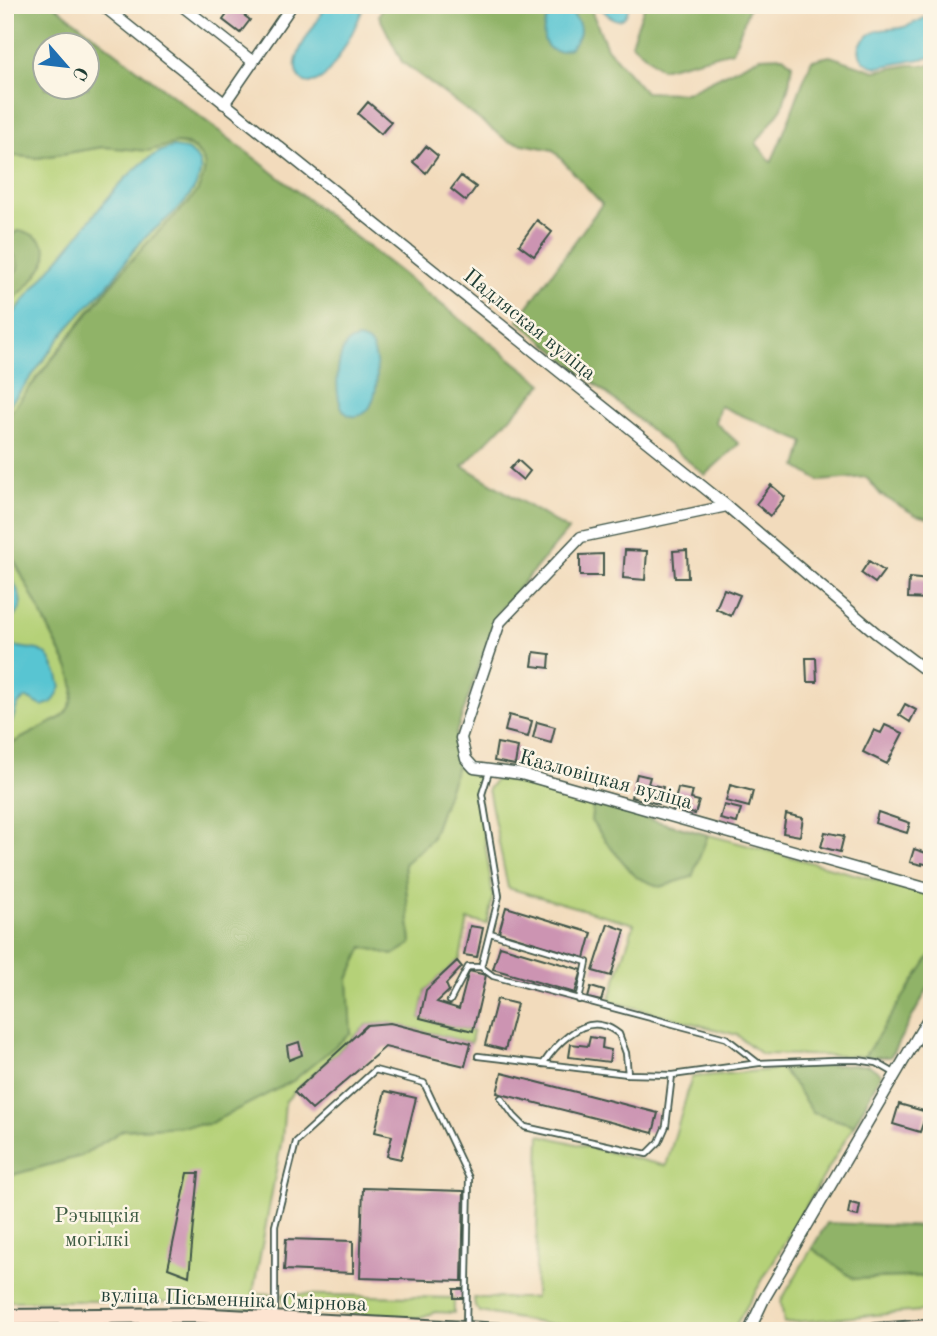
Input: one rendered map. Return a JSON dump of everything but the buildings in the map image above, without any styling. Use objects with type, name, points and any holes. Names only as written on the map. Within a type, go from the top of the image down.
[{"type":"main road","name":"вуліца Пісьменніка Смірнова","points":[[7,1322],[57,1317],[193,1315],[503,1331]]},
{"type":"main road","points":[[875,1331],[927,1328]]},
{"type":"street","name":"Падляская вуліца","points":[[102,5],[727,506],[876,633],[932,675]]},
{"type":"street","points":[[181,5],[252,61]]},
{"type":"street","points":[[224,104],[292,5]]},
{"type":"street","name":"Казловіцкая вуліца","points":[[727,506],[581,537],[500,622],[461,738],[466,759],[474,768],[521,774],[932,890]]},
{"type":"street","points":[[749,1331],[764,1298],[932,1012]]},
{"type":"lane","points":[[481,967],[499,896],[482,794],[490,771]]},
{"type":"lane","points":[[491,933],[587,962],[579,1000]]},
{"type":"lane","points":[[450,1001],[468,967],[481,967],[493,975],[579,1000],[726,1038],[759,1063]]},
{"type":"lane","points":[[543,1065],[570,1035],[584,1026],[602,1025],[620,1034],[626,1053],[628,1074]]},
{"type":"lane","points":[[919,1035],[932,1037]]},
{"type":"lane","points":[[478,1056],[628,1074],[672,1075],[759,1063],[858,1060],[877,1063],[897,1074]]},
{"type":"lane","points":[[275,1319],[275,1226],[296,1142],[375,1070],[424,1083],[469,1178],[466,1329]]},
{"type":"lane","points":[[501,1098],[525,1126],[647,1154],[659,1142],[666,1126],[672,1075]]},
{"type":"lane","points":[[57,1317],[68,1331]]},
{"type":"green space","points":[[5,5],[54,5],[89,32],[32,32],[32,102],[102,102],[102,42],[543,384],[463,466],[568,530],[497,614],[456,733],[458,763],[431,840],[404,864],[411,944],[393,955],[363,947],[348,979],[351,1033],[293,1081],[209,1124],[123,1130],[81,1156],[5,1177],[5,747],[62,717],[70,705],[74,688],[69,669],[5,542],[5,419],[128,264],[188,203],[198,190],[205,168],[203,159],[196,150],[187,144],[177,143],[148,151],[103,147],[38,158],[5,155]]},
{"type":"green space","points":[[383,5],[589,5],[607,48],[645,92],[686,93],[760,57],[783,56],[792,64],[782,108],[756,143],[771,162],[812,60],[830,56],[875,71],[910,65],[932,65],[932,519],[916,515],[881,495],[866,477],[820,481],[797,467],[804,442],[720,406],[715,422],[739,444],[705,475],[518,320],[602,204],[553,150],[508,141],[402,62],[379,16]]},
{"type":"green space","points":[[645,5],[750,5],[733,51],[661,69],[631,43]]},
{"type":"green space","points":[[176,143],[190,147],[203,159],[205,172],[199,188],[188,204],[151,239],[81,321],[5,419],[5,155],[38,158],[103,147],[157,148]]},
{"type":"green space","points":[[17,231],[38,238],[45,247],[46,258],[29,284],[5,303],[5,283],[13,276],[18,265],[9,238]]},
{"type":"green space","points":[[5,542],[69,669],[74,688],[70,705],[62,717],[5,747]]},
{"type":"green space","name":"Рэчыцкія могілкі","points":[[458,763],[468,773],[480,777],[478,796],[493,896],[487,924],[468,920],[460,959],[426,990],[420,1018],[473,1031],[471,1043],[390,1023],[367,1025],[285,1102],[282,1139],[253,1293],[272,1294],[270,1304],[262,1310],[151,1301],[5,1301],[5,1177],[81,1156],[123,1130],[209,1124],[350,1033],[348,979],[363,947],[393,955],[411,944],[404,863],[431,840]]},
{"type":"green space","points":[[497,778],[932,895],[932,981],[890,1057],[761,1054],[737,1035],[609,1001],[634,924],[508,888],[488,789]]},
{"type":"green space","points":[[593,804],[708,835],[692,877],[660,887],[636,877],[591,821]]},
{"type":"green space","points":[[932,953],[932,981],[890,1057],[864,1057]]},
{"type":"green space","points":[[812,1065],[869,1065],[881,1074],[854,1125],[813,1113],[781,1069]]},
{"type":"green space","points":[[781,1069],[813,1113],[854,1125],[734,1328],[663,1329],[637,1323],[609,1326],[546,1324],[480,1312],[475,1307],[474,1298],[535,1298],[540,1135],[666,1166],[692,1077]]},
{"type":"green space","points":[[827,1223],[932,1227],[932,1276],[854,1279],[812,1248]]},
{"type":"green space","points":[[812,1248],[854,1279],[932,1276],[932,1310],[784,1323],[781,1301]]},
{"type":"green space","points":[[282,1294],[454,1298],[454,1313],[435,1312],[418,1318],[289,1310],[284,1304]]},
{"type":"green space","points":[[162,1327],[245,1331],[99,1331],[100,1328]]},
{"type":"water","points":[[326,5],[364,5],[335,63],[324,77],[306,83],[296,71],[297,58]]},
{"type":"water","points":[[599,5],[629,5],[624,18],[616,20]]},
{"type":"water","points":[[560,8],[575,17],[580,31],[572,45],[561,51],[553,50],[544,40],[548,16]]},
{"type":"water","points":[[932,14],[932,57],[879,67],[867,63],[860,55],[860,46],[872,33],[904,27]]},
{"type":"water","points":[[173,147],[190,152],[200,165],[199,178],[190,196],[136,248],[5,409],[5,325],[105,201],[131,173],[159,152]]},
{"type":"water","points":[[358,339],[369,344],[375,354],[376,389],[368,409],[362,415],[352,416],[345,412],[341,405],[337,382],[344,349],[348,343]]},
{"type":"water","points":[[5,566],[21,604],[14,617],[5,623]]},
{"type":"water","points":[[5,645],[45,653],[58,675],[61,687],[51,703],[42,706],[27,698],[18,704],[12,722],[5,730]]}]
